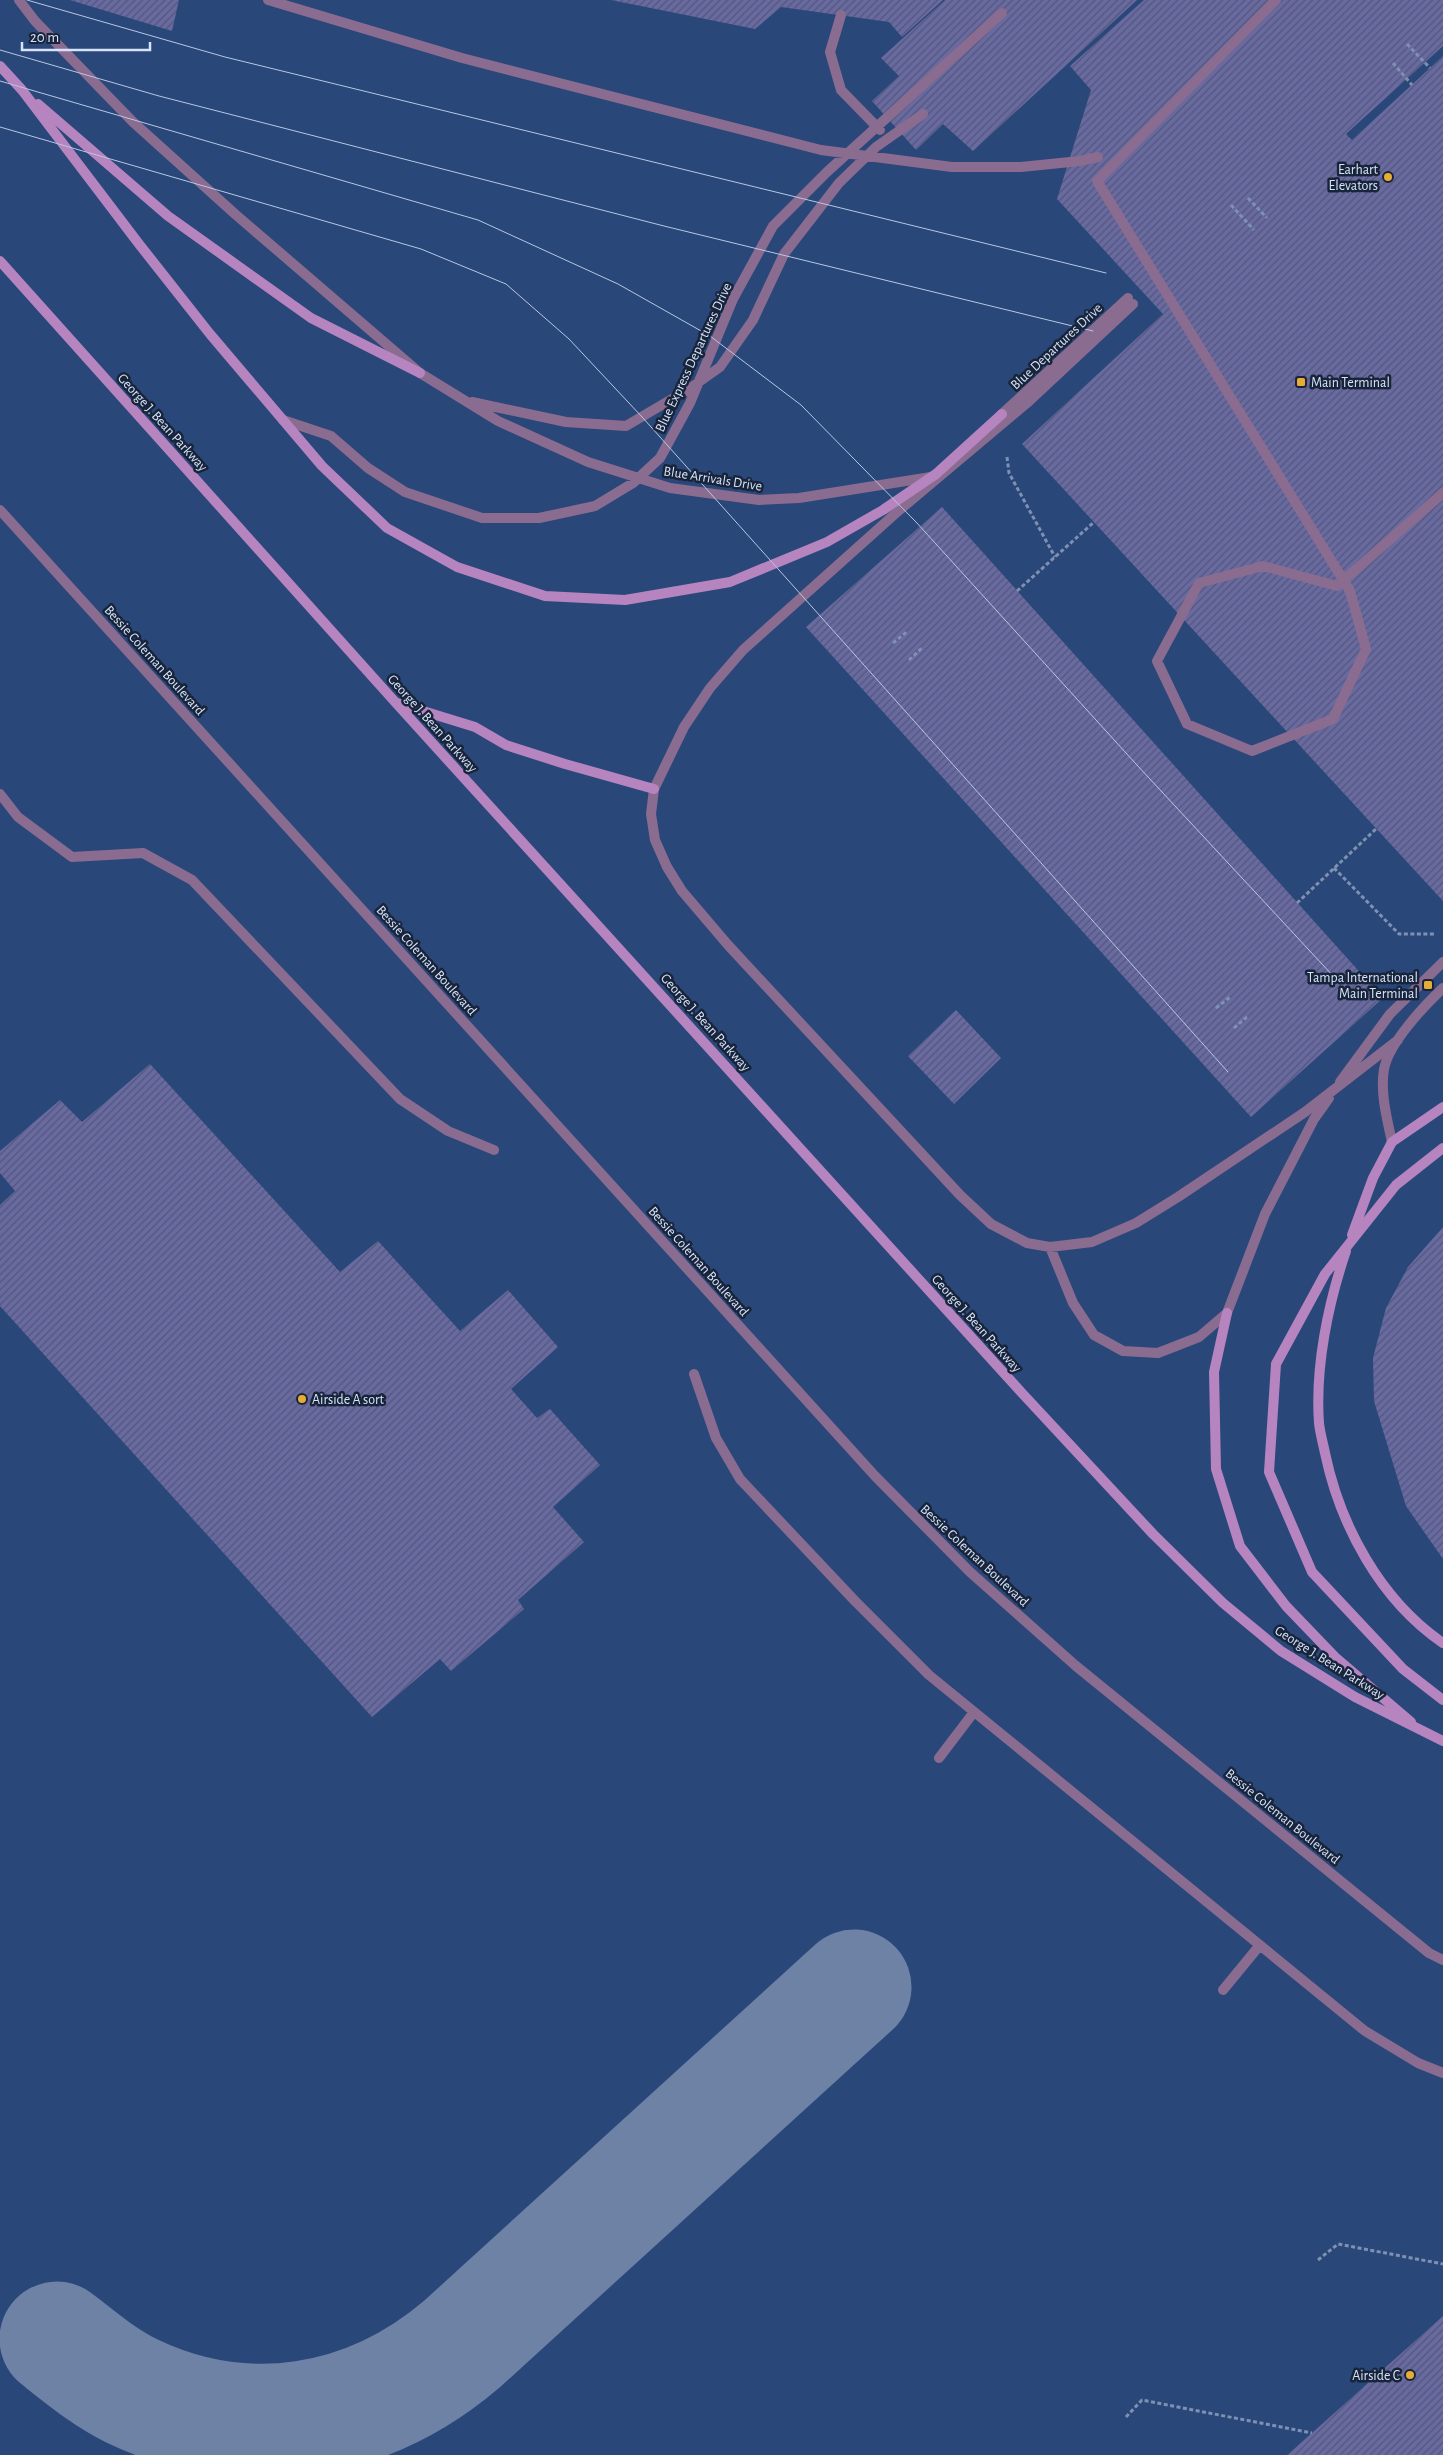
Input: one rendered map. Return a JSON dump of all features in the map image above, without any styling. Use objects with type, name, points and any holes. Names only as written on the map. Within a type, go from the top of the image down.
[{"type":"street","name":"Blue Arrivals Drive","points":[[19,0],[35,21],[133,122],[234,214],[420,373],[498,421],[588,462],[670,488],[759,500],[799,498],[942,475]]},
{"type":"street","points":[[268,0],[462,58],[821,150],[952,167],[1021,167],[1080,161],[1098,157]]},
{"type":"street","points":[[1276,0],[1097,182],[1166,296],[1193,338],[1339,574],[1344,583],[1350,591],[1366,649],[1333,719],[1252,751],[1187,724],[1157,661],[1199,583],[1263,566],[1337,586],[1344,580],[1365,562],[1407,524],[1443,493]]},
{"type":"street","name":"Blue Express Departures Drive","points":[[283,420],[331,436],[368,468],[405,492],[482,518],[539,518],[595,506],[632,483],[660,458],[690,402],[733,299],[773,226],[828,172],[1002,13]]},
{"type":"street","points":[[841,15],[830,52],[841,90],[888,138]]},
{"type":"street","points":[[0,66],[22,90],[145,252],[322,466],[387,528],[457,567],[545,596],[625,600],[730,582],[827,542],[883,510],[936,474],[1002,414]]},
{"type":"street","points":[[22,90],[168,216],[311,318],[420,373]]},
{"type":"street","points":[[464,401],[566,422],[626,426],[689,389],[720,367],[753,320],[784,254],[839,183],[888,138],[923,114]]},
{"type":"street","name":"George J. Bean Parkway","points":[[0,261],[396,703],[1014,1385],[1153,1534],[1223,1603],[1281,1651],[1355,1697],[1443,1741]]},
{"type":"street","name":"Blue Departures Drive","points":[[942,475],[1027,403],[1130,301],[1002,414]]},
{"type":"street","points":[[942,475],[896,513],[743,650],[710,688],[684,727],[654,789],[651,814],[655,840],[667,867],[699,913],[960,1195],[991,1224],[1027,1243],[1050,1247],[1092,1242],[1136,1223],[1306,1112],[1398,1040]]},
{"type":"street","name":"Bessie Coleman Boulevard","points":[[0,510],[875,1476],[963,1565],[1076,1666],[1429,1953],[1443,1960]]},
{"type":"street","points":[[396,703],[475,727],[506,745],[654,789]]},
{"type":"street","points":[[0,794],[18,817],[72,857],[144,853],[192,880],[400,1098],[448,1131],[494,1150]]},
{"type":"street","points":[[1425,1733],[1335,1657],[1286,1606],[1240,1546],[1216,1469],[1214,1372],[1227,1313],[1235,1291],[1266,1214],[1314,1119],[1390,1014],[1443,962]]},
{"type":"street","points":[[1392,1142],[1383,1097],[1384,1068],[1398,1040],[1427,1003],[1443,988]]},
{"type":"street","points":[[1443,1106],[1392,1142],[1373,1178],[1341,1267],[1330,1309],[1321,1365],[1319,1424],[1330,1477],[1346,1520],[1364,1557],[1410,1615],[1443,1642]]},
{"type":"street","points":[[1443,1148],[1396,1185],[1324,1274],[1276,1364],[1269,1472],[1312,1572],[1403,1669],[1443,1700]]},
{"type":"street","points":[[1050,1247],[1073,1303],[1094,1335],[1123,1351],[1158,1352],[1199,1337],[1227,1313]]},
{"type":"street","points":[[694,1374],[716,1438],[740,1479],[922,1668],[1365,2031],[1418,2063],[1443,2074]]},
{"type":"street","points":[[939,1758],[974,1712]]},
{"type":"street","points":[[1223,1990],[1260,1945]]},
{"type":"path","points":[[1407,44],[1430,68]]},
{"type":"path","points":[[1393,63],[1412,85]]},
{"type":"path","points":[[1248,198],[1267,218]]},
{"type":"path","points":[[1231,205],[1254,230]]},
{"type":"path","points":[[1002,414],[1009,473],[1055,557]]},
{"type":"path","points":[[1017,591],[1094,522]]},
{"type":"path","points":[[894,643],[908,630]]},
{"type":"path","points":[[909,660],[922,648]]},
{"type":"path","points":[[1297,903],[1377,828]]},
{"type":"path","points":[[1334,868],[1399,934],[1443,934]]},
{"type":"path","points":[[1216,1008],[1230,997]]},
{"type":"path","points":[[1234,1028],[1248,1016]]},
{"type":"path","points":[[1318,2260],[1338,2244],[1443,2264]]},
{"type":"path","points":[[1126,2417],[1142,2400],[1312,2433]]},
{"type":"shaded area","points":[[0,0],[1443,0],[1443,2455],[0,2455]]},
{"type":"building","points":[[70,0],[179,0],[172,31]]},
{"type":"building","points":[[611,0],[943,0],[902,37],[889,22],[781,7],[755,29]]},
{"type":"building","points":[[945,0],[1137,0],[973,151],[943,124],[916,150],[872,101],[899,76],[881,58]]},
{"type":"building","points":[[1144,0],[1443,0],[1443,46],[1346,134],[1352,140],[1443,56],[1443,901],[1022,444],[1163,314],[1057,199],[1091,90],[1070,66]]},
{"type":"building","points":[[942,507],[1383,998],[1251,1117],[806,627]]},
{"type":"building","points":[[956,1010],[1001,1058],[954,1104],[908,1056]]},
{"type":"building","name":"Airside A sort","points":[[150,1064],[340,1272],[378,1241],[460,1331],[508,1290],[558,1347],[511,1389],[537,1418],[550,1409],[600,1465],[553,1507],[584,1542],[518,1600],[524,1609],[451,1671],[440,1659],[372,1717],[0,1306],[0,1205],[15,1191],[0,1173],[0,1151],[60,1100],[82,1122]]},
{"type":"building","points":[[1443,1227],[1443,1559],[1406,1506],[1374,1401],[1373,1358],[1386,1308],[1408,1267]]},
{"type":"building","name":"Airside C","points":[[1443,2316],[1443,2455],[1287,2455],[1312,2433]]},
{"type":"taxiway","points":[[57,2339],[102,2373],[132,2391],[175,2408],[218,2418],[261,2421],[304,2418],[346,2409],[386,2393],[425,2371],[462,2344],[854,1987]]},
{"type":"tram line","points":[[27,0],[225,57],[1106,273]]},
{"type":"tram line","points":[[0,50],[159,96],[664,226],[1093,331]]},
{"type":"tram line","points":[[0,81],[478,220],[618,284],[710,336],[801,405],[916,522],[1136,764],[1335,978]]},
{"type":"tram line","points":[[0,127],[421,249],[506,284],[569,339],[643,418],[1228,1072]]},
{"type":"place","name":"Earhart Elevators","points":[[1388,177]]},
{"type":"place","name":"Main Terminal","points":[[1301,382]]},
{"type":"place","name":"Tampa International Main Terminal","points":[[1428,985]]},
{"type":"place","name":"Airside A sort","points":[[302,1399]]},
{"type":"place","name":"Airside C","points":[[1410,2375]]}]
